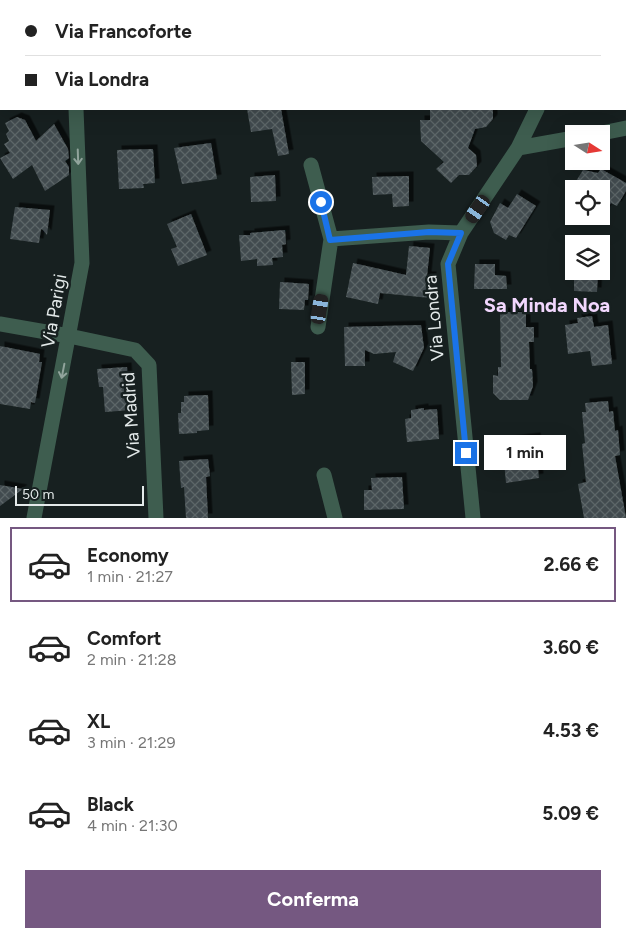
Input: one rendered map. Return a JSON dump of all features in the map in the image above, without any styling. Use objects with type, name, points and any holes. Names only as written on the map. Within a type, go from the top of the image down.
[{"type":"street","name":"Via Parigi","points":[[34,518],[70,336],[82,264],[76,110]]},
{"type":"street","name":"Via Londra","points":[[473,518],[448,264],[461,233],[518,148],[537,110]]},
{"type":"street","points":[[610,131],[626,128]]},
{"type":"street","points":[[518,148],[565,140]]},
{"type":"street","points":[[311,165],[330,240],[318,327]]},
{"type":"street","points":[[330,240],[429,232],[461,233]]},
{"type":"street","name":"Via Madrid","points":[[0,324],[135,350],[148,365],[156,518]]},
{"type":"street","points":[[324,475],[335,518]]},
{"type":"building","points":[[247,110],[281,110],[289,154],[278,156],[272,129],[251,132]]},
{"type":"building","points":[[430,110],[493,110],[493,119],[486,127],[475,129],[468,148],[476,155],[477,166],[469,175],[459,175],[451,183],[436,169],[444,162],[421,141],[420,120],[430,120]]},
{"type":"building","points":[[17,117],[25,120],[36,141],[54,124],[68,149],[69,158],[65,161],[69,167],[69,175],[45,191],[32,165],[13,179],[0,158],[10,153],[4,144],[9,141],[6,134],[9,131],[5,123]]},
{"type":"building","points":[[211,143],[217,179],[182,184],[174,148]]},
{"type":"building","points":[[153,149],[155,183],[143,184],[144,188],[119,189],[117,150]]},
{"type":"building","points":[[583,170],[598,173],[603,170],[626,183],[626,191],[617,206],[611,203],[610,204],[610,180],[577,180]]},
{"type":"building","points":[[275,175],[276,201],[251,202],[250,177]]},
{"type":"building","points":[[409,176],[409,206],[393,207],[392,194],[373,195],[372,177]]},
{"type":"building","points":[[517,194],[536,206],[516,238],[509,235],[506,240],[494,233],[490,222],[500,203],[508,208]]},
{"type":"building","points":[[15,207],[50,210],[47,235],[41,229],[39,243],[10,239]]},
{"type":"building","points":[[191,214],[207,255],[178,266],[171,249],[177,247],[167,224]]},
{"type":"building","points":[[285,230],[286,244],[282,245],[283,257],[272,258],[273,265],[257,266],[257,259],[241,261],[239,235]]},
{"type":"building","points":[[409,246],[430,248],[427,276],[432,276],[430,298],[380,293],[378,304],[346,297],[353,263],[406,275]]},
{"type":"building","points":[[475,264],[495,264],[495,275],[506,276],[507,289],[474,289]]},
{"type":"building","points":[[574,280],[598,280],[597,292],[574,291]]},
{"type":"building","points":[[280,282],[309,284],[308,300],[305,300],[304,310],[279,309]]},
{"type":"building","points":[[500,312],[526,312],[526,327],[534,327],[534,342],[529,342],[533,386],[528,400],[500,400],[493,393],[493,375],[498,376],[498,367],[501,367]]},
{"type":"building","points":[[592,316],[594,327],[608,325],[612,364],[592,366],[590,351],[568,354],[565,325],[578,323],[577,318]]},
{"type":"building","points":[[421,325],[424,348],[413,371],[393,362],[396,352],[374,354],[365,350],[365,366],[345,366],[344,327]]},
{"type":"building","points":[[0,346],[40,354],[39,362],[42,362],[35,403],[31,402],[30,409],[0,404]]},
{"type":"building","points":[[291,362],[305,362],[305,394],[292,395]]},
{"type":"building","points":[[127,367],[132,410],[105,412],[103,387],[99,387],[97,369]]},
{"type":"building","points":[[208,395],[209,430],[179,434],[178,413],[181,413],[181,402],[184,402],[184,396]]},
{"type":"building","points":[[608,401],[609,412],[613,411],[615,431],[618,430],[620,455],[615,456],[626,518],[584,518],[578,484],[586,482],[582,444],[585,443],[582,412],[586,412],[585,403]]},
{"type":"building","points":[[424,408],[424,410],[437,409],[439,439],[407,442],[405,419],[411,418],[411,410]]},
{"type":"building","points":[[536,437],[538,449],[541,449],[543,468],[538,469],[539,478],[506,483],[502,441]]},
{"type":"building","points":[[208,459],[210,476],[206,477],[208,518],[186,518],[184,487],[181,488],[179,461]]},
{"type":"building","points":[[402,477],[404,509],[364,510],[364,490],[372,490],[371,478]]},
{"type":"building","points":[[0,485],[23,489],[0,506]]},
{"type":"district","name":"Sa Minda Noa","points":[[547,305]]},
{"type":"route","points":[[321,202],[330,240],[429,232],[461,233],[448,264],[466,453]]}]
